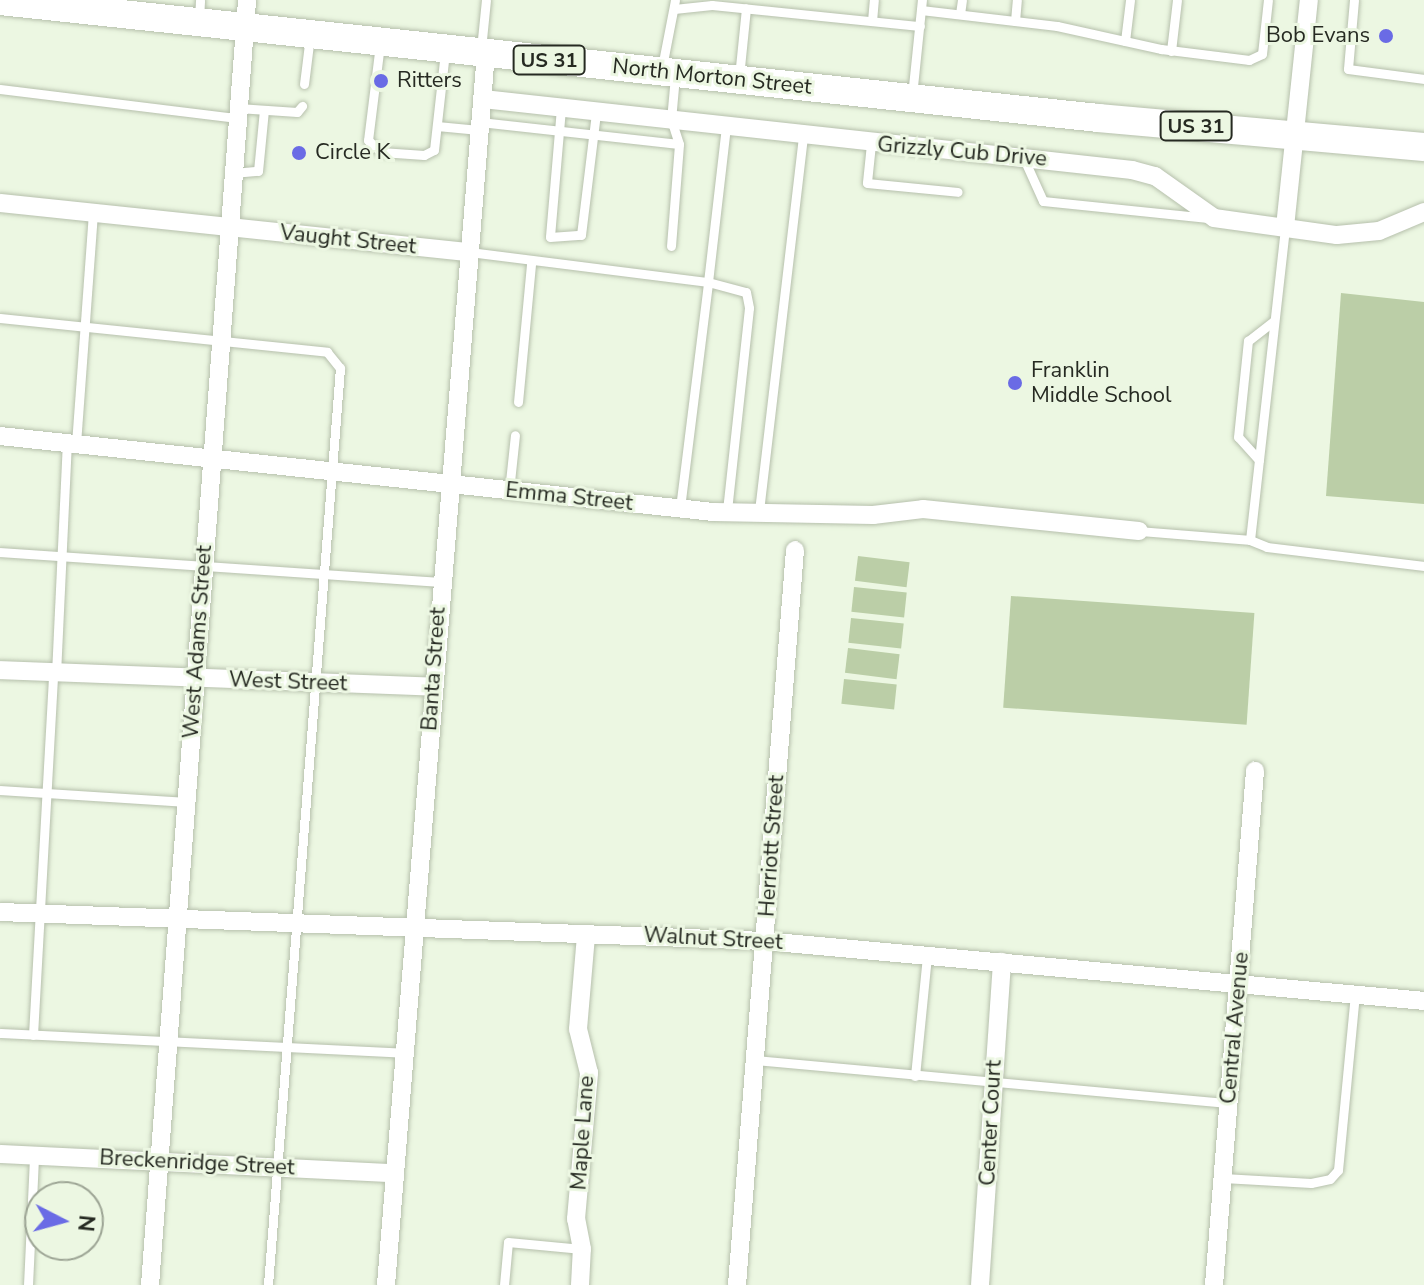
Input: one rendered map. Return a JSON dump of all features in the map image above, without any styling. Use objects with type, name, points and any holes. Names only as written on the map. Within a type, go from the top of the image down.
[{"type":"main road","name":"North Morton Street","points":[[0,1],[246,12],[310,33],[484,53],[912,99],[1424,147]]},
{"type":"street","points":[[1285,227],[1309,0]]},
{"type":"street","name":"West Adams Street","points":[[150,1285],[246,12]]},
{"type":"street","name":"Banta Street","points":[[386,1285],[448,482],[483,99],[484,53]]},
{"type":"street","name":"Grizzly Cub Drive","points":[[483,99],[871,144],[1021,157],[1155,176],[1214,218],[1285,227],[1364,235],[1424,212]]},
{"type":"street","name":"Vaught Street","points":[[0,203],[467,252]]},
{"type":"street","name":"Emma Street","points":[[0,436],[727,512],[873,515],[923,509],[1139,531]]},
{"type":"street","name":"Herriott Street","points":[[737,1285],[795,550]]},
{"type":"street","name":"West Street","points":[[0,670],[433,687]]},
{"type":"street","name":"Central Avenue","points":[[1214,1285],[1255,771]]},
{"type":"street","name":"Walnut Street","points":[[0,912],[178,922],[295,923],[764,941],[1424,1001]]},
{"type":"street","name":"Maple Lane","points":[[580,1285],[582,1249],[576,1219],[589,1073],[578,1029],[586,935]]},
{"type":"street","name":"Center Court","points":[[980,1285],[1002,962]]},
{"type":"street","name":"Breckenridge Street","points":[[0,1154],[395,1173]]},
{"type":"lane","points":[[484,53],[486,0]]},
{"type":"lane","points":[[802,14],[803,0]]},
{"type":"lane","points":[[872,21],[874,0]]},
{"type":"lane","points":[[960,14],[962,0]]},
{"type":"lane","points":[[1015,21],[1017,0]]},
{"type":"lane","points":[[1125,41],[1130,0]]},
{"type":"lane","points":[[1171,51],[1177,0]]},
{"type":"lane","points":[[912,99],[922,5],[1171,51],[1256,58],[1263,48],[1268,0]]},
{"type":"lane","points":[[1354,0],[1348,69],[1424,79]]},
{"type":"lane","points":[[671,246],[679,144],[671,120],[668,72],[675,4],[920,26]]},
{"type":"lane","points":[[739,80],[746,8]]},
{"type":"lane","points":[[304,84],[310,33]]},
{"type":"lane","points":[[380,41],[370,147],[381,152],[429,154],[437,126],[445,48]]},
{"type":"lane","points":[[0,89],[237,113],[264,110],[297,112],[302,106]]},
{"type":"lane","points":[[561,108],[550,237],[581,235],[596,112]]},
{"type":"lane","points":[[233,173],[258,171],[264,110]]},
{"type":"lane","points":[[437,126],[558,131],[679,144]]},
{"type":"lane","points":[[680,508],[726,126]]},
{"type":"lane","points":[[759,511],[803,136]]},
{"type":"lane","points":[[871,144],[867,183],[958,192]]},
{"type":"lane","points":[[1021,157],[1032,171],[1037,194],[1055,205],[1214,218]]},
{"type":"lane","points":[[33,1035],[61,556],[85,327],[93,212]]},
{"type":"lane","points":[[1250,540],[1285,227]]},
{"type":"lane","points":[[467,252],[531,264],[708,282],[746,292],[749,308],[727,512]]},
{"type":"lane","points":[[518,402],[531,264]]},
{"type":"lane","points":[[0,318],[327,352],[337,359],[341,377],[312,683],[268,1285]]},
{"type":"lane","points":[[1259,460],[1238,437],[1239,423],[1248,341],[1274,321]]},
{"type":"lane","points":[[509,491],[515,435]]},
{"type":"lane","points":[[1139,531],[1250,540],[1267,547],[1424,566]]},
{"type":"lane","points":[[0,552],[440,582]]},
{"type":"lane","points":[[0,790],[187,802]]},
{"type":"lane","points":[[915,1076],[927,954]]},
{"type":"lane","points":[[1223,1178],[1311,1183],[1330,1179],[1338,1170],[1355,995]]},
{"type":"lane","points":[[0,1033],[405,1053]]},
{"type":"lane","points":[[754,1060],[1229,1103]]},
{"type":"lane","points":[[28,1285],[34,1156]]},
{"type":"lane","points":[[504,1285],[508,1242],[582,1249]]},
{"type":"green space","points":[[1341,293],[1424,302],[1424,504],[1326,496]]},
{"type":"green space","points":[[858,556],[910,562],[907,587],[855,581]]},
{"type":"green space","points":[[854,587],[907,593],[904,617],[851,612]]},
{"type":"green space","points":[[1011,596],[1254,613],[1247,725],[1003,708]]},
{"type":"green space","points":[[851,618],[904,624],[901,648],[848,643]]},
{"type":"green space","points":[[848,648],[900,654],[897,679],[845,673]]},
{"type":"green space","points":[[844,679],[897,685],[894,709],[841,704]]},
{"type":"place","name":"Bob Evans","points":[[1386,36]]},
{"type":"place","name":"Ritters","points":[[381,81]]},
{"type":"place","name":"Circle K","points":[[299,153]]},
{"type":"place","name":"Franklin Middle School","points":[[1015,383]]}]
